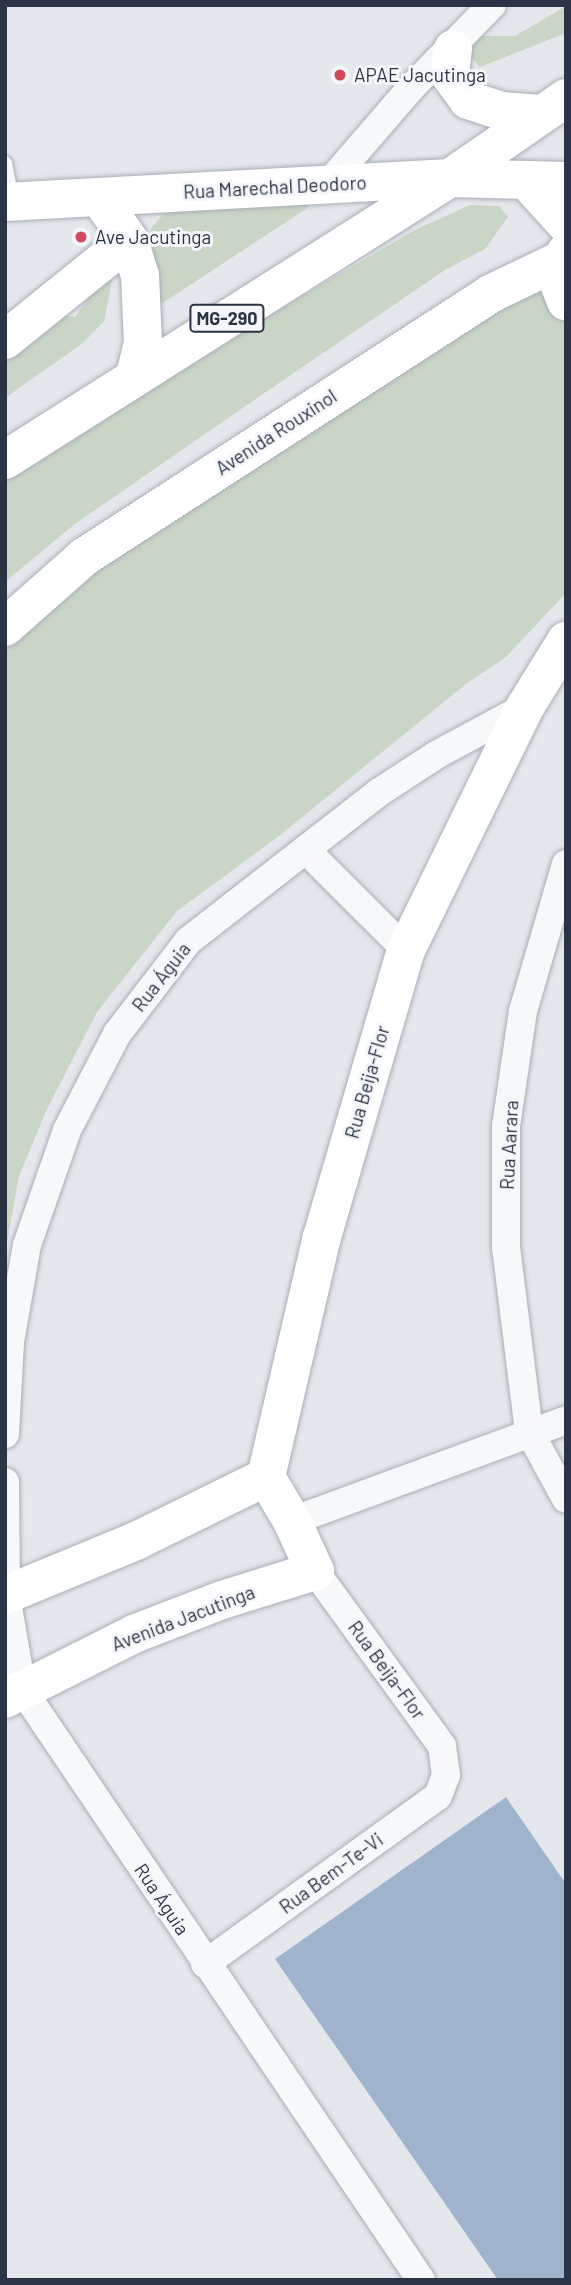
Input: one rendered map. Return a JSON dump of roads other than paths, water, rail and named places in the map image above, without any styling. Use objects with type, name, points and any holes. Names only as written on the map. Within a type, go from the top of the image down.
[{"type":"main road","points":[[453,49],[450,75],[468,100],[501,111],[554,106]]},
{"type":"main road","name":"MG-290","points":[[5,460],[450,178],[554,106]]},
{"type":"main road","name":"Rua Marechal Deodoro","points":[[9,202],[450,178],[566,181]]},
{"type":"main road","points":[[527,181],[564,245],[557,278],[566,301]]},
{"type":"main road","points":[[99,197],[129,240],[141,275],[143,343],[135,376]]},
{"type":"main road","points":[[5,340],[129,240]]},
{"type":"main road","name":"Avenida Rouxinol","points":[[5,627],[83,557],[564,245]]},
{"type":"main road","name":"Rua Águia","points":[[525,707],[566,641]]},
{"type":"main road","name":"Rua Beija-Flor","points":[[266,1477],[322,1237],[406,950],[525,707]]},
{"type":"main road","points":[[5,1595],[136,1541],[266,1477],[292,1521],[314,1571]]},
{"type":"main road","name":"Avenida Jacutinga","points":[[14,1694],[134,1634],[222,1600],[314,1571]]},
{"type":"street","points":[[328,184],[409,90],[453,49],[492,5]]},
{"type":"street","name":"Rua Águia","points":[[5,1434],[10,1342],[27,1245],[67,1130],[117,1034],[188,940],[307,851],[378,793],[436,755],[525,707]]},
{"type":"street","points":[[307,851],[406,950]]},
{"type":"street","name":"Rua Aarara","points":[[529,1431],[506,1247],[506,1126],[523,1011],[566,864]]},
{"type":"street","points":[[292,1521],[529,1431],[566,1420]]},
{"type":"street","points":[[529,1431],[566,1499]]},
{"type":"street","name":"Rua Águia","points":[[5,1482],[5,1595],[14,1694],[205,1964],[421,2280]]},
{"type":"street","name":"Rua Beija-Flor","points":[[314,1571],[442,1746],[446,1774]]},
{"type":"street","name":"Rua Bem-Te-Vi","points":[[205,1964],[438,1797],[446,1774]]},
{"type":"lane","points":[[5,163],[9,202]]},
{"type":"water","points":[[506,1797],[566,1884],[566,2280],[498,2280],[275,1959]]},
{"type":"place","name":"APAE Jacutinga","points":[[340,75]]},
{"type":"place","name":"Ave Jacutinga","points":[[81,237]]}]
